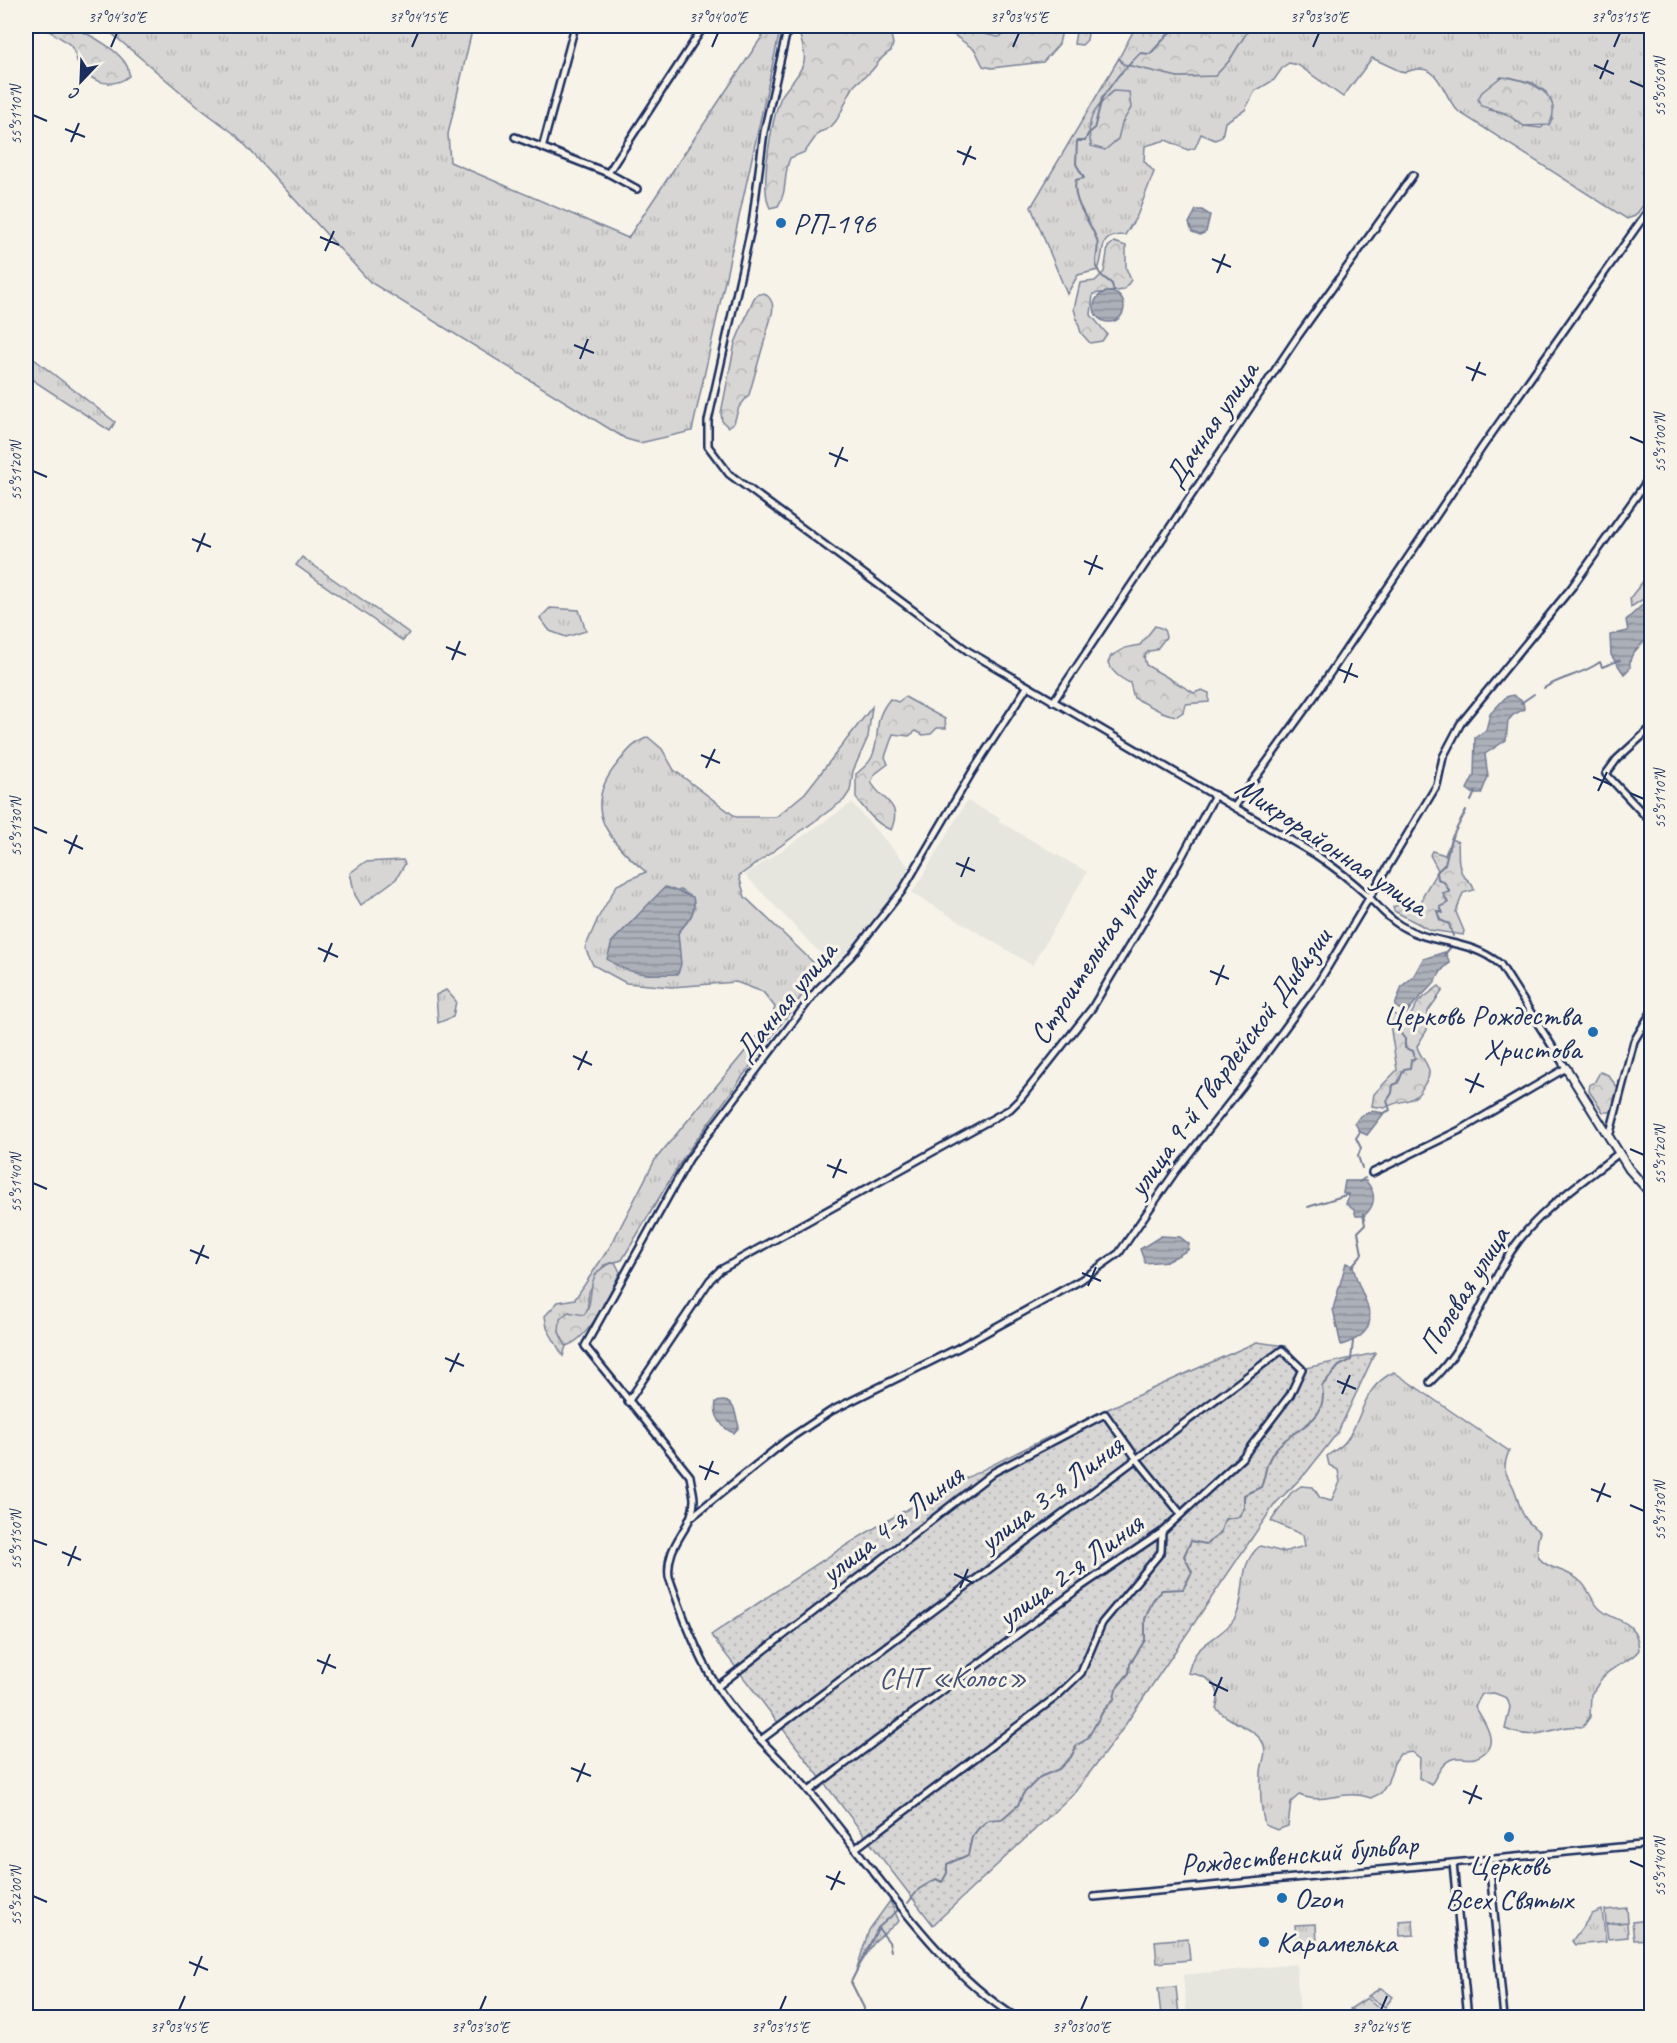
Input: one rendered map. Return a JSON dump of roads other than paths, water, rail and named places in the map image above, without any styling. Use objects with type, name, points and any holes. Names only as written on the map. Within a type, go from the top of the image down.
[{"type":"street","points":[[543,145],[575,26]]},
{"type":"street","points":[[608,173],[704,26]]},
{"type":"street","name":"Микрорайонная улица","points":[[788,26],[764,132],[752,224],[708,421],[708,446],[729,474],[953,641],[1027,687],[1316,855],[1344,874],[1404,928],[1485,952],[1500,964],[1619,1153],[1652,1195]]},
{"type":"street","points":[[515,136],[543,145],[608,173],[637,189]]},
{"type":"street","name":"Дачная улица","points":[[1053,702],[1292,346],[1413,175]]},
{"type":"street","points":[[1235,806],[1314,697],[1489,436],[1652,205]]},
{"type":"street","name":"улица 9-й Гвардейской Дивизии","points":[[688,1520],[787,1440],[831,1411],[958,1348],[1082,1280],[1119,1253],[1175,1172],[1241,1088],[1318,982],[1437,785],[1443,757],[1461,723],[1572,587],[1652,474]]},
{"type":"street","name":"Дачная улица","points":[[628,1402],[585,1346],[689,1159],[817,990],[851,956],[902,891],[972,772],[1027,687]]},
{"type":"street","points":[[1652,727],[1617,759],[1606,774],[1652,823]]},
{"type":"street","name":"Строительная улица","points":[[628,1402],[710,1280],[720,1270],[1010,1109],[1021,1098],[1092,1007],[1215,795]]},
{"type":"street","points":[[1609,1137],[1634,1041],[1652,1011]]},
{"type":"street","points":[[1372,1173],[1462,1129],[1566,1068]]},
{"type":"street","name":"Полевая улица","points":[[1430,1382],[1448,1366],[1511,1252],[1530,1228],[1546,1212],[1619,1153]]},
{"type":"street","name":"улица 3-я Линия","points":[[762,1739],[1281,1350]]},
{"type":"street","name":"улица 2-я Линия","points":[[809,1791],[1082,1586],[1162,1532],[1242,1458],[1290,1395],[1302,1369],[1281,1350]]},
{"type":"street","points":[[628,1402],[690,1476],[694,1501],[688,1520],[667,1563],[669,1577],[702,1660],[717,1687],[809,1791],[921,1930],[966,1979],[1017,2018]]},
{"type":"street","name":"улица 4-я Линия","points":[[717,1687],[994,1472],[1105,1414],[1136,1458]]},
{"type":"street","points":[[1136,1458],[1181,1514]]},
{"type":"street","points":[[856,1848],[1056,1697],[1081,1673],[1102,1623],[1161,1552],[1162,1532]]},
{"type":"street","name":"Рождественский бульвар","points":[[1094,1897],[1652,1844]]},
{"type":"street","points":[[1489,1859],[1503,2018]]},
{"type":"street","points":[[1452,1863],[1468,2018]]},
{"type":"waterway","points":[[1114,292],[1112,284],[1101,275],[1097,268],[1097,240],[1076,196],[1076,180],[1084,178],[1076,164],[1077,141],[1085,141],[1094,129],[1102,98],[1118,76],[1140,53],[1150,54],[1176,26]]},
{"type":"waterway","points":[[1544,688],[1600,662],[1602,667],[1620,660]]},
{"type":"waterway","points":[[1521,703],[1534,694]]},
{"type":"waterway","points":[[1471,801],[1475,792]]},
{"type":"waterway","points":[[1453,936],[1449,924],[1440,920],[1437,911],[1443,913],[1440,907],[1448,903],[1443,893],[1450,892],[1444,882],[1438,879],[1437,872],[1445,864],[1451,839],[1466,811]]},
{"type":"waterway","points":[[1444,955],[1451,947]]},
{"type":"waterway","points":[[1382,1114],[1390,1110],[1387,1101],[1392,1093],[1393,1085],[1398,1083],[1404,1069],[1410,1068],[1411,1060],[1415,1058],[1413,1051],[1405,1048],[1405,1039],[1398,1030],[1402,1009]]},
{"type":"waterway","points":[[1360,1132],[1356,1138],[1361,1148],[1358,1156],[1362,1168]]},
{"type":"waterway","points":[[1359,1182],[1365,1178]]},
{"type":"waterway","points":[[1308,1207],[1349,1194]]},
{"type":"waterway","points":[[1351,1267],[1362,1254],[1358,1232],[1365,1225],[1363,1214]]},
{"type":"waterway","points":[[908,1903],[919,1889],[936,1879],[942,1882],[947,1873],[947,1864],[968,1855],[972,1837],[978,1829],[988,1820],[1002,1819],[1018,1805],[1023,1794],[1040,1777],[1059,1769],[1071,1757],[1077,1745],[1087,1739],[1104,1710],[1114,1699],[1116,1689],[1129,1673],[1130,1664],[1145,1640],[1145,1619],[1153,1600],[1162,1590],[1183,1589],[1192,1572],[1184,1556],[1191,1541],[1206,1544],[1220,1534],[1225,1519],[1239,1517],[1244,1508],[1244,1495],[1261,1487],[1268,1463],[1276,1449],[1313,1419],[1319,1411],[1323,1400],[1322,1386],[1339,1366],[1351,1360],[1353,1341]]},
{"type":"waterway","points":[[863,2018],[864,2008],[851,1982],[878,1928],[898,1910]]},
{"type":"waterway","points":[[878,1928],[889,1942],[891,1951]]},
{"type":"place","name":"РП-196","points":[[781,223]]},
{"type":"place","name":"Церковь Рождества Христова","points":[[1593,1032]]},
{"type":"place","name":"Церковь Всех Святых","points":[[1509,1837]]},
{"type":"place","name":"Ozon","points":[[1282,1898]]},
{"type":"place","name":"Карамелька","points":[[1264,1942]]},
{"type":"park label","name":"СНТ «Колос»","points":[[953,1677]]}]
